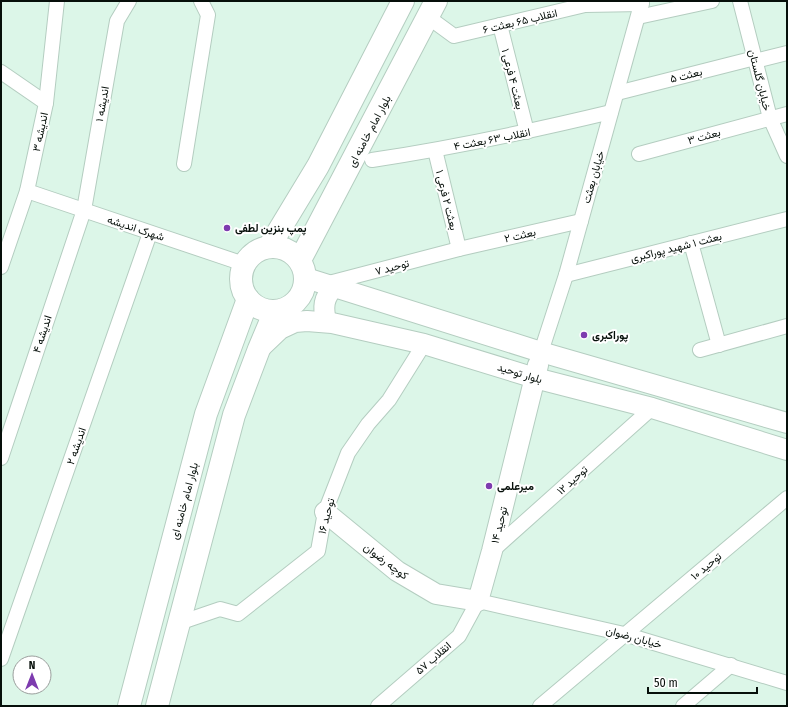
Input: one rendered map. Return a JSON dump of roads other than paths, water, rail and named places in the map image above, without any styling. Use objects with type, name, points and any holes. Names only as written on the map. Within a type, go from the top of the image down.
[{"type":"main road","points":[[269,247],[318,166],[403,1]]},
{"type":"main road","name":"بلوار امام خامنه ای","points":[[316,277],[432,9]]},
{"type":"main road","points":[[269,247],[287,249],[316,277],[304,290],[299,299],[291,306],[275,311],[260,308],[248,299],[242,286],[242,271],[244,264],[257,251],[269,247]]},
{"type":"main road","name":"بلوار امام خامنه ای","points":[[129,706],[188,488],[206,414],[248,299]]},
{"type":"main road","points":[[157,706],[234,415],[275,311]]},
{"type":"main road","points":[[188,488],[195,503],[204,505],[214,492]]},
{"type":"main road","points":[[158,596],[173,585],[180,586],[186,599]]},
{"type":"street","points":[[46,103],[58,1]]},
{"type":"street","name":"اندیشه ۱","points":[[84,210],[117,21],[129,1]]},
{"type":"street","points":[[184,164],[208,15],[201,1]]},
{"type":"street","name":"انقلاب ۶۵ بعثت ۶","points":[[432,9],[454,36],[580,4],[641,7],[712,1]]},
{"type":"street","name":"خیابان گلستان","points":[[740,1],[770,118],[787,156]]},
{"type":"street","name":"خیابان بعثت","points":[[541,352],[566,275],[641,7]]},
{"type":"street","name":"بعثت ۴ فرعی ۱","points":[[500,25],[527,132]]},
{"type":"street","name":"بعثت ۵","points":[[616,93],[755,59],[787,53]]},
{"type":"street","name":"اندیشه ۳","points":[[1,72],[46,103],[27,191],[1,267]]},
{"type":"street","name":"انقلاب ۶۳ بعثت ۴","points":[[372,160],[435,150],[527,132],[611,112]]},
{"type":"street","name":"بعثت ۳","points":[[638,154],[787,114]]},
{"type":"street","name":"بعثت ۲ فرعی ۱","points":[[435,150],[459,249]]},
{"type":"street","name":"شهرک اندیشه","points":[[27,191],[244,264]]},
{"type":"street","name":"اندیشه ۴","points":[[1,458],[84,210]]},
{"type":"street","name":"بعثت ۱ شهید پوراکبری","points":[[566,275],[787,219]]},
{"type":"street","name":"بعثت ۲","points":[[459,249],[581,221]]},
{"type":"street","name":"اندیشه ۲","points":[[1,659],[150,232]]},
{"type":"street","points":[[691,243],[719,345]]},
{"type":"street","name":"توحید ۷","points":[[316,277],[459,249]]},
{"type":"street","points":[[316,277],[328,293],[324,304],[326,322]]},
{"type":"street","points":[[316,277],[541,352],[787,423]]},
{"type":"street","name":"بلوار توحید","points":[[259,349],[280,329],[295,322],[326,322],[424,344],[536,378],[652,408],[787,450]]},
{"type":"street","points":[[700,350],[787,326]]},
{"type":"street","name":"توحید ۱۶","points":[[179,623],[220,609],[238,614],[318,551],[325,512],[348,453],[368,424],[389,400],[424,344]]},
{"type":"street","name":"توحید ۱۴","points":[[478,601],[536,378],[541,352]]},
{"type":"street","name":"توحید ۱۲","points":[[492,551],[652,408]]},
{"type":"street","name":"توحید ۱۰","points":[[540,706],[787,498]]},
{"type":"street","name":"کوچه رضوان","points":[[325,512],[397,571],[436,594],[478,601]]},
{"type":"street","name":"خیابان رضوان","points":[[478,601],[624,634],[787,683]]},
{"type":"street","name":"انقلاب ۵۷","points":[[378,706],[459,636],[478,601]]},
{"type":"street","points":[[683,706],[731,665]]},
{"type":"place","name":"پمپ بنزین لطفی","points":[[227,228]]},
{"type":"place","name":"پوراکبری","points":[[584,335]]},
{"type":"place","name":"میرعلمی","points":[[489,486]]}]
